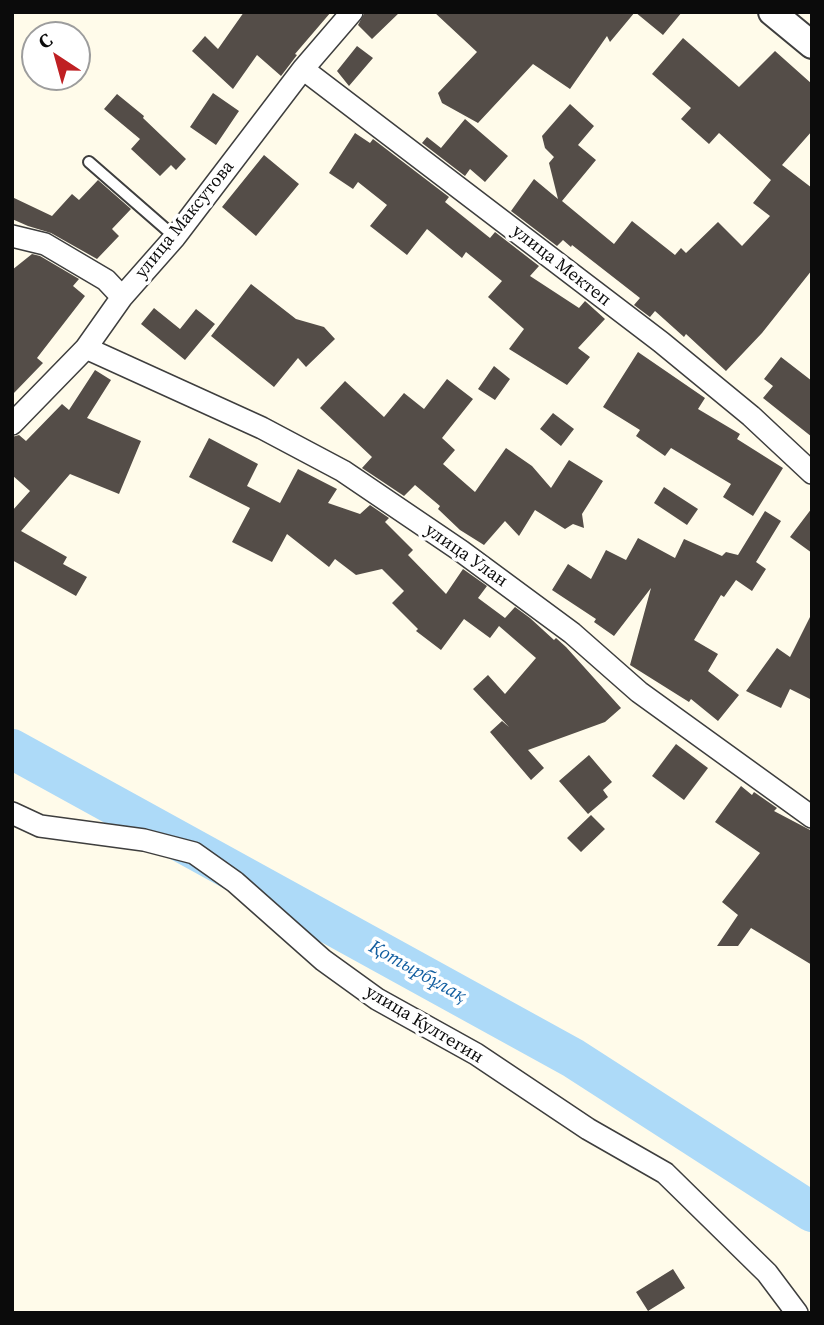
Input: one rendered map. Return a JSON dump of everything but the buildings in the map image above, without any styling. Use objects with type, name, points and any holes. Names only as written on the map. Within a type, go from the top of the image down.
[{"type":"street","name":"улица Максутова","points":[[12,424],[86,348],[122,298],[175,237],[303,69],[352,12]]},
{"type":"street","points":[[772,12],[812,45]]},
{"type":"street","name":"улица Мектеп","points":[[303,69],[661,342],[751,416],[812,472]]},
{"type":"street","points":[[12,236],[45,244],[106,279],[122,298]]},
{"type":"street","name":"улица Улан","points":[[86,348],[262,428],[344,471],[461,551],[572,633],[639,692],[812,817]]},
{"type":"street","name":"улица Култегин","points":[[12,813],[40,826],[144,840],[194,853],[235,882],[323,960],[377,999],[476,1054],[588,1129],[665,1173],[767,1273],[797,1313]]},
{"type":"lane","points":[[89,162],[175,237]]},
{"type":"waterway","name":"Қотырбұлақ","points":[[12,749],[573,1058],[812,1212]]}]
